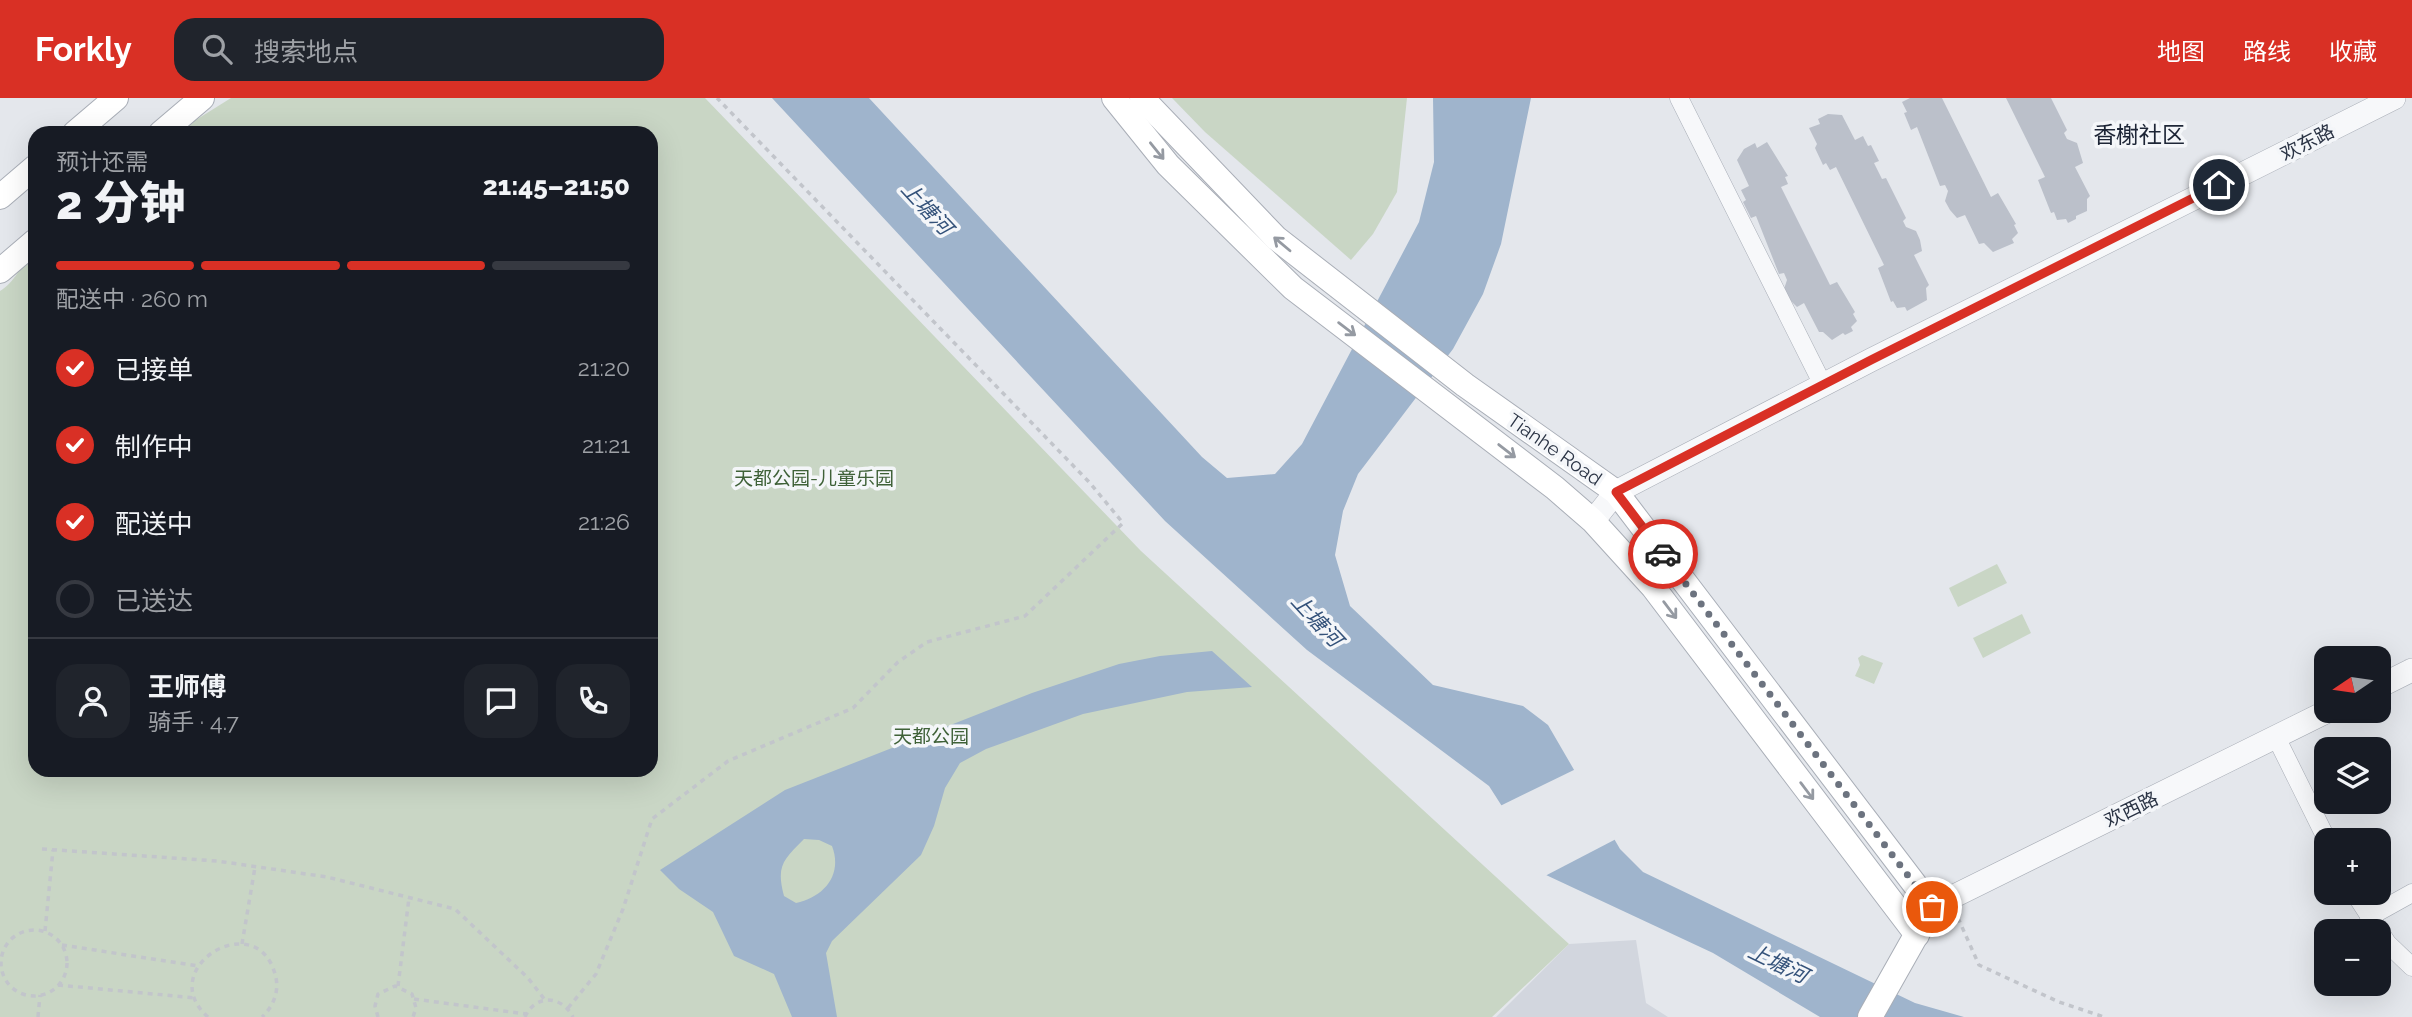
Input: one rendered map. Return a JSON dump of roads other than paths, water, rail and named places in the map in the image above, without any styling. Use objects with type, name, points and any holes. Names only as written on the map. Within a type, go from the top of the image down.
[{"type":"main road","points":[[83,126],[116,98]]},
{"type":"main road","points":[[170,126],[202,98]]},
{"type":"main road","name":"Tianhe Road","points":[[1114,98],[1168,165],[1254,253],[1293,288],[1453,409],[1593,521],[1653,587],[1917,935]]},
{"type":"main road","name":"Tianhe Road","points":[[1142,98],[1276,238],[1335,287],[1465,386],[1616,492],[1941,903]]},
{"type":"main road","points":[[0,197],[28,173]]},
{"type":"main road","points":[[0,271],[28,247]]},
{"type":"main road","points":[[1870,1017],[1917,935],[1941,903]]},
{"type":"street","points":[[1679,98],[1822,385]]},
{"type":"street","name":"欢东路","points":[[1593,521],[1616,492],[1822,385],[2394,98]]},
{"type":"street","points":[[2391,680],[2412,670]]},
{"type":"street","name":"欢西路","points":[[1941,903],[2314,718]]},
{"type":"street","points":[[2276,737],[2321,828]]},
{"type":"street","points":[[2370,917],[2412,893]]},
{"type":"street","points":[[2362,905],[2387,943],[2412,967]]},
{"type":"water","name":"上塘河","points":[[772,98],[869,98],[1202,457],[1227,478],[1275,474],[1302,444],[1419,222],[1434,162],[1433,98],[1531,98],[1501,244],[1483,294],[1453,349],[1358,474],[1343,511],[1335,555],[1350,606],[1433,685],[1523,706],[1548,725],[1620,849],[1643,872],[1915,1003],[1964,1017],[1820,1017],[1713,953],[1546,875],[1489,786],[1307,650],[1165,521]]},
{"type":"water","points":[[1212,651],[1252,687],[1187,692],[1083,714],[986,749],[960,763],[945,788],[934,826],[921,855],[832,941],[826,953],[837,1017],[792,1017],[774,974],[734,956],[713,912],[679,889],[660,870],[785,790],[1032,693],[1119,664],[1160,656]],"holes":[[[804,839],[819,840],[832,846],[835,857],[833,875],[823,890],[796,903],[784,896],[781,877],[783,864]]]},
{"type":"district","name":"香榭社区","points":[[2139,134]]},
{"type":"park label","name":"天都公园-儿童乐园","points":[[814,478]]},
{"type":"park label","name":"天都公园","points":[[931,736]]}]
